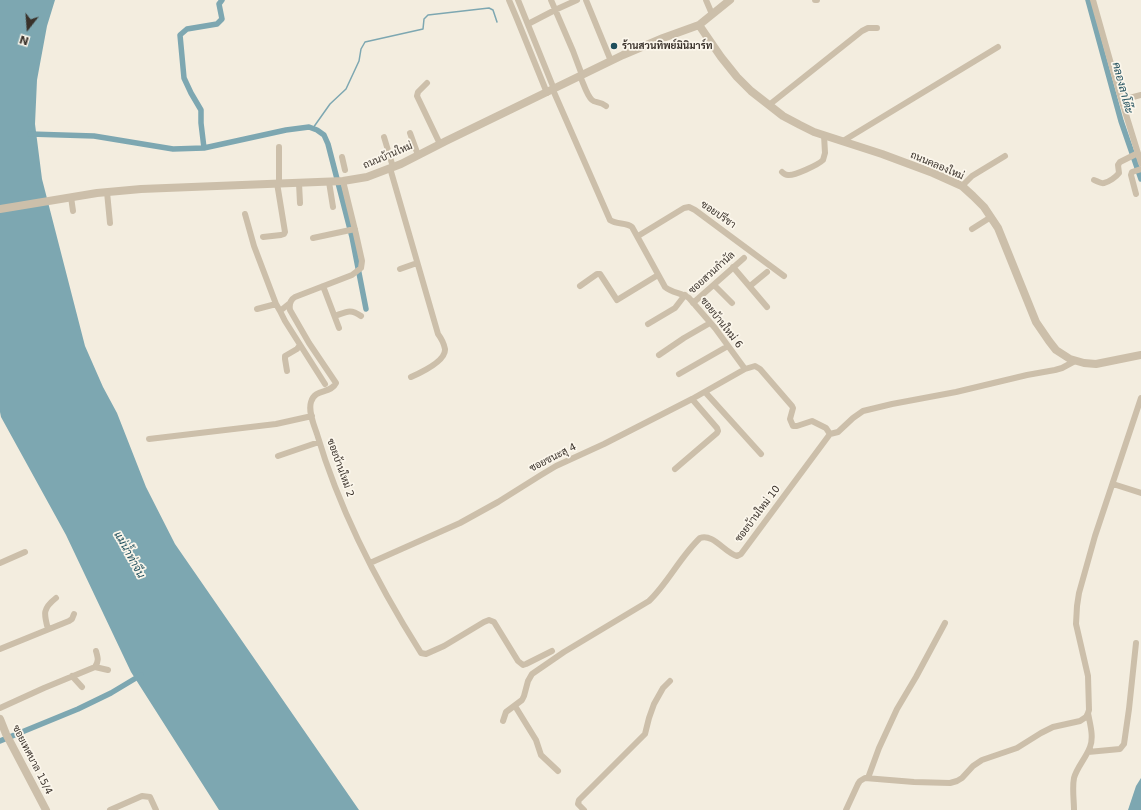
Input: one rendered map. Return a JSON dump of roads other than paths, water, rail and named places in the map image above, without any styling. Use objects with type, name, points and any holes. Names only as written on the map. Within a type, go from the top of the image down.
[{"type":"street","points":[[509,0],[551,90]]},
{"type":"street","points":[[518,0],[538,51],[551,90]]},
{"type":"street","points":[[551,0],[591,99],[606,106]]},
{"type":"street","points":[[528,24],[577,0]]},
{"type":"street","points":[[586,0],[612,61]]},
{"type":"street","points":[[706,0],[712,14]]},
{"type":"street","name":"ถนนบ้านใหม่","points":[[0,209],[71,197],[141,189],[329,182],[345,177],[367,177],[392,168],[612,61],[663,38],[699,24],[730,0]]},
{"type":"street","points":[[1093,0],[1122,100],[1134,155],[1141,163]]},
{"type":"street","name":"ถนนคลองใหม่","points":[[699,24],[721,57],[737,77],[751,91],[783,116],[800,126],[934,173],[962,186],[984,207],[998,228],[1036,322],[1056,350],[1075,361],[1096,364],[1141,355]]},
{"type":"street","points":[[769,105],[862,31],[871,27],[877,28]]},
{"type":"street","points":[[843,141],[998,47]]},
{"type":"street","points":[[427,83],[418,92],[418,96],[440,144]]},
{"type":"street","name":"ซอยบ้านใหม่ 6","points":[[551,90],[598,191],[608,217],[614,222],[630,225],[638,236],[665,287],[685,295],[693,303],[728,346],[745,370]]},
{"type":"street","points":[[1122,100],[1141,95]]},
{"type":"street","points":[[410,133],[418,155]]},
{"type":"street","points":[[782,172],[788,176],[792,175],[816,165],[823,160],[825,153],[824,135]]},
{"type":"street","points":[[384,137],[417,263],[438,334],[445,348],[445,352],[441,358],[429,368],[411,377]]},
{"type":"street","points":[[263,237],[281,235],[286,232],[278,183],[279,147]]},
{"type":"street","points":[[1094,180],[1104,183],[1115,177],[1119,173],[1118,165],[1120,162],[1134,155]]},
{"type":"street","points":[[962,186],[972,176],[1005,156]]},
{"type":"street","points":[[280,311],[295,297],[352,275],[361,268],[362,261],[342,157]]},
{"type":"street","points":[[1136,194],[1131,175],[1132,172],[1139,170]]},
{"type":"street","points":[[329,182],[333,207]]},
{"type":"street","points":[[299,183],[300,203]]},
{"type":"street","points":[[107,192],[110,223]]},
{"type":"street","points":[[71,197],[73,211]]},
{"type":"street","name":"ซอยปรีชา","points":[[638,236],[684,208],[689,207],[784,276]]},
{"type":"street","points":[[245,214],[254,246],[276,304],[285,321],[325,384]]},
{"type":"street","points":[[972,229],[991,217]]},
{"type":"street","points":[[313,238],[355,229]]},
{"type":"street","name":"ซอยสวนกำนัล","points":[[693,303],[744,258]]},
{"type":"street","points":[[400,269],[417,263]]},
{"type":"street","points":[[733,267],[767,307]]},
{"type":"street","points":[[750,286],[767,272]]},
{"type":"street","points":[[580,286],[597,274],[600,274],[617,300],[658,275]]},
{"type":"street","points":[[714,285],[732,303]]},
{"type":"street","points":[[323,286],[339,328]]},
{"type":"street","points":[[648,324],[675,308],[685,295]]},
{"type":"street","name":"ซอยบ้านใหม่ 2","points":[[290,303],[290,310],[309,344],[336,383],[336,386],[316,394],[311,400],[310,407],[319,442],[341,502],[370,563],[401,621],[421,653],[426,654],[444,646],[489,620],[494,622],[518,661],[523,664],[526,664],[552,650]]},
{"type":"street","points":[[257,309],[276,304]]},
{"type":"street","points":[[335,316],[351,311],[354,311],[361,316]]},
{"type":"street","points":[[659,355],[710,323]]},
{"type":"street","points":[[287,371],[285,356],[294,351],[300,345]]},
{"type":"street","points":[[679,374],[728,346]]},
{"type":"street","name":"ซอยบ้านใหม่ 10","points":[[503,721],[506,712],[522,700],[528,681],[532,674],[564,652],[649,601],[656,595],[678,564],[700,538],[708,538],[733,555],[738,556],[741,554],[830,434],[838,432],[863,411],[1056,370],[1075,361]]},
{"type":"street","points":[[745,370],[757,366],[785,397],[793,408],[790,419],[793,426],[812,421],[826,428],[830,434]]},
{"type":"street","name":"ซอยชนะสุ 4","points":[[370,563],[460,523],[498,502],[556,466],[604,444],[745,370]]},
{"type":"street","points":[[705,392],[761,454]]},
{"type":"street","points":[[1074,810],[1074,778],[1088,752],[1092,734],[1088,713],[1088,676],[1077,630],[1076,613],[1095,536],[1141,398]]},
{"type":"street","points":[[675,469],[718,431],[692,399]]},
{"type":"street","points":[[149,439],[276,424],[312,416]]},
{"type":"street","points":[[278,456],[319,442]]},
{"type":"street","points":[[1113,484],[1141,493]]},
{"type":"street","points":[[0,563],[25,552]]},
{"type":"street","points":[[48,629],[44,613],[48,605],[56,598]]},
{"type":"street","points":[[0,649],[69,621],[72,619],[74,614]]},
{"type":"street","points":[[868,778],[879,748],[897,709],[945,623]]},
{"type":"street","points":[[1088,752],[1120,749],[1124,744],[1136,643]]},
{"type":"street","points":[[96,651],[98,660],[96,667]]},
{"type":"street","points":[[0,708],[96,667],[108,670]]},
{"type":"street","points":[[72,676],[82,688]]},
{"type":"street","points":[[584,810],[578,804],[579,800],[645,734],[654,704],[663,688],[670,681]]},
{"type":"street","points":[[515,706],[536,740],[541,755],[558,771]]},
{"type":"street","points":[[846,810],[858,784],[862,780],[868,778],[950,784],[962,778],[978,762],[1017,748],[1052,727],[1080,721],[1086,717],[1088,713]]},
{"type":"street","name":"ซอยเทศบาล 15/4","points":[[0,718],[6,734],[46,810]]},
{"type":"street","points":[[110,810],[142,796],[150,797],[156,810]]},
{"type":"water","name":"แม่น้ำท่าจีน","points":[[0,0],[55,0],[47,26],[37,80],[35,124],[42,179],[85,346],[103,387],[117,413],[146,487],[175,544],[359,810],[219,810],[131,672],[66,535],[1,417]]},
{"type":"water","points":[[1141,778],[1141,810],[1128,810],[1136,786]]},
{"type":"waterway","points":[[204,148],[201,110],[184,78],[180,35],[187,29],[217,24],[222,19],[219,4],[222,0]]},
{"type":"waterway","name":"คลองลาโต๊ะ","points":[[1088,0],[1121,121],[1141,179]]},
{"type":"waterway","points":[[313,128],[330,104],[346,89],[359,61],[361,49],[365,42],[423,29],[424,19],[428,15],[489,8],[493,10],[497,22]]},
{"type":"waterway","points":[[30,134],[94,136],[173,149],[204,148],[286,130],[309,127],[317,130],[324,135],[328,144],[352,237],[366,309]]},
{"type":"waterway","points":[[0,741],[78,709],[111,693],[141,675]]},
{"type":"place","name":"ร้านสวนทิพย์มินิมาร์ท","points":[[614,46]]}]
